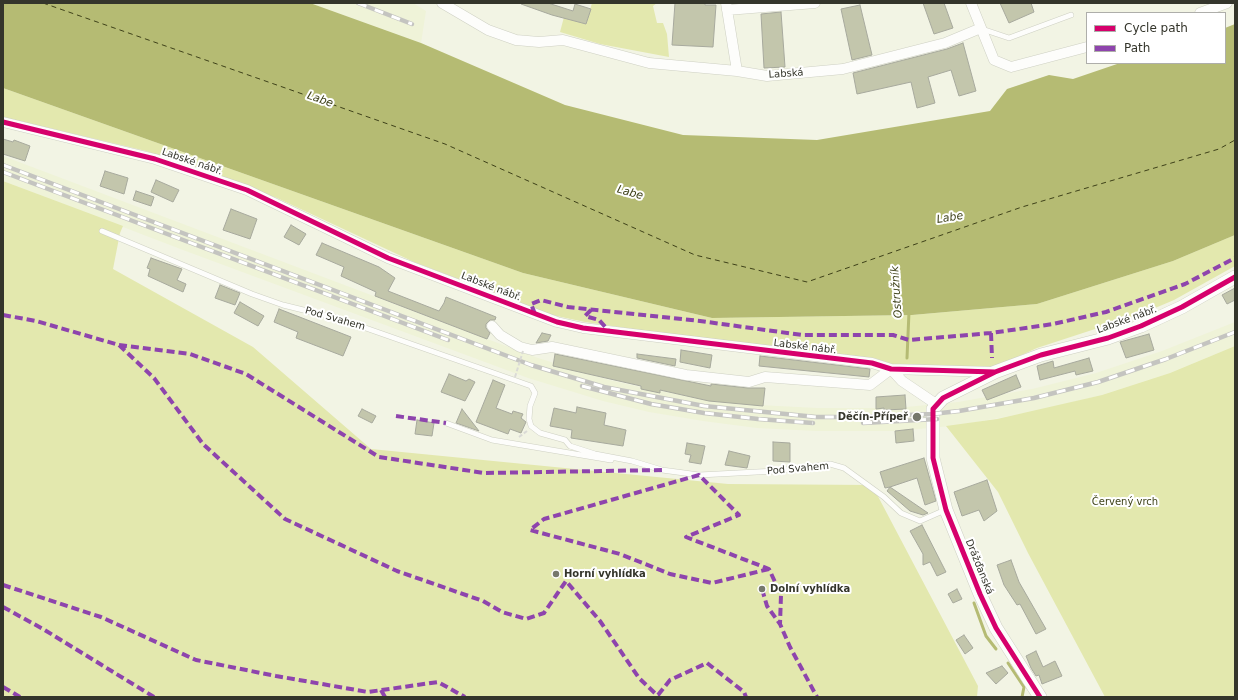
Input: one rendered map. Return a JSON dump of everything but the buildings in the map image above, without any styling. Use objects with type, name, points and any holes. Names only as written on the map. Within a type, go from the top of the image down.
[{"type":"street","name":"Labská","points":[[442,3],[488,30],[516,40],[539,42],[563,40],[650,63],[737,71],[767,76],[843,69],[945,43],[981,28]]},
{"type":"street","points":[[737,71],[727,6],[815,3]]},
{"type":"street","points":[[971,3],[994,60],[1011,67],[1086,47]]},
{"type":"street","points":[[1203,12],[1227,3]]},
{"type":"street","name":"Labské nábř.","points":[[3,122],[155,159],[247,190],[388,258],[557,322],[590,329],[872,363],[891,369],[995,372]]},
{"type":"street","name":"Labské nábř.","points":[[891,369],[902,381],[936,404],[952,393],[995,372],[1042,355],[1108,338],[1141,326],[1182,307],[1235,277]]},
{"type":"street","points":[[492,326],[500,335],[520,347],[532,350],[552,347],[686,375],[749,382],[765,377],[870,385],[891,369]]},
{"type":"street","name":"Drážďanská","points":[[936,404],[932,414],[932,458],[946,510],[980,594],[996,628],[1040,697]]},
{"type":"lane","points":[[981,28],[1009,38],[1071,15]]},
{"type":"lane","name":"Pod Svahem","points":[[102,231],[252,294],[283,305],[340,319],[531,386],[535,393],[530,406],[529,419],[531,426],[540,433],[565,440],[570,446],[595,454],[632,461],[662,470],[699,475],[776,471],[830,464],[844,468],[884,497],[901,514],[920,521],[946,510]]},
{"type":"lane","name":"Pod Svahem","points":[[446,423],[492,440],[601,459],[632,461]]},
{"type":"path","points":[[515,377],[524,352]]},
{"type":"path","points":[[505,442],[522,435],[531,426]]},
{"type":"shaded area","points":[[310,3],[413,3],[426,11],[421,43]]},
{"type":"shaded area","points":[[3,156],[535,357],[609,380],[706,399],[759,405],[817,408],[896,408],[958,402],[1032,389],[1096,373],[1162,351],[1235,322],[1235,346],[1170,373],[1102,395],[1037,411],[961,425],[897,431],[817,431],[757,428],[703,421],[649,412],[603,401],[528,378],[183,250],[3,181]]},
{"type":"green space","points":[[592,3],[657,3],[653,6],[657,23],[663,23],[667,34],[669,57],[600,44],[560,32],[564,17],[586,24]]},
{"type":"green space","points":[[3,88],[523,273],[712,318],[912,315],[1037,304],[1173,261],[1235,235],[1235,266],[1174,300],[1141,314],[1037,348],[993,368],[892,364],[874,358],[721,342],[585,322],[552,315],[414,262],[277,198],[146,151],[3,117]]},
{"type":"green space","points":[[3,181],[123,226],[120,233],[113,269],[253,347],[371,449],[728,484],[872,485],[978,686],[977,697],[3,697]]},
{"type":"green space","name":"Červený vrch","points":[[1235,346],[1235,697],[1105,697],[1028,553],[998,492],[946,426],[997,419],[1102,395],[1170,373]]},
{"type":"water","name":"Labe","points":[[3,3],[310,3],[421,43],[565,105],[683,135],[817,140],[990,111],[1007,89],[1049,75],[1073,79],[1117,64],[1226,64],[1226,28],[1235,24],[1235,235],[1173,261],[1037,304],[912,315],[712,318],[523,273],[3,88]]},
{"type":"waterway","name":"Ostružník","points":[[907,358],[909,312]]},
{"type":"waterway","name":"Ostružník","points":[[974,603],[986,636],[996,649]]},
{"type":"waterway","name":"Ostružník","points":[[1008,663],[1024,687],[1022,697]]},
{"type":"ferry route","points":[[43,3],[445,144],[695,255],[807,282],[1022,207],[1219,149],[1235,140]]},
{"type":"railway","points":[[358,3],[412,24]]},
{"type":"railway","points":[[3,165],[531,365],[604,387],[704,406],[816,417],[932,414],[959,411],[1034,398],[1098,382],[1166,359],[1235,332]]},
{"type":"railway","points":[[3,172],[448,340]]},
{"type":"railway","points":[[582,386],[651,404],[704,413],[813,423]]},
{"type":"railway","points":[[863,423],[937,419]]},
{"type":"marked path","points":[[535,314],[531,304],[541,300],[568,307],[700,321],[802,335],[893,335],[909,340],[991,333],[1053,324],[1106,312],[1185,284],[1235,258]]},
{"type":"marked path","points":[[591,310],[585,316],[599,320],[608,330]]},
{"type":"marked path","points":[[3,315],[36,321],[119,345],[154,378],[203,444],[285,519],[397,571],[483,601],[502,612],[526,619],[544,613],[566,581],[600,621],[639,678],[659,697]]},
{"type":"marked path","points":[[991,333],[992,358]]},
{"type":"marked path","points":[[119,345],[190,354],[246,374],[379,457],[484,473],[662,470]]},
{"type":"marked path","points":[[396,416],[446,423]]},
{"type":"marked path","points":[[769,569],[712,583],[670,574],[620,554],[530,530],[544,519],[699,475],[739,515],[686,537],[769,569],[781,595],[780,624],[790,647],[817,697]]},
{"type":"marked path","points":[[3,585],[101,617],[196,660],[368,692],[438,682],[465,697]]},
{"type":"marked path","points":[[762,589],[767,606],[780,624]]},
{"type":"marked path","points":[[3,607],[43,629],[154,697]]},
{"type":"marked path","points":[[658,695],[670,680],[707,663],[744,692],[746,697]]},
{"type":"marked path","points":[[3,687],[20,697]]},
{"type":"marked path","points":[[381,690],[385,697]]},
{"type":"cycle path","points":[[3,122],[155,159],[247,190],[388,258],[557,322],[583,328],[872,363],[891,369],[995,372]]},
{"type":"cycle path","points":[[1040,697],[996,628],[980,594],[946,510],[933,458],[933,409],[943,398],[995,372],[1041,355],[1108,338],[1141,326],[1182,307],[1235,277]]},
{"type":"place","name":"Děčín-Přípeř","points":[[917,417]]},
{"type":"place","name":"Horní vyhlídka","points":[[556,574]]},
{"type":"place","name":"Dolní vyhlídka","points":[[762,589]]}]
